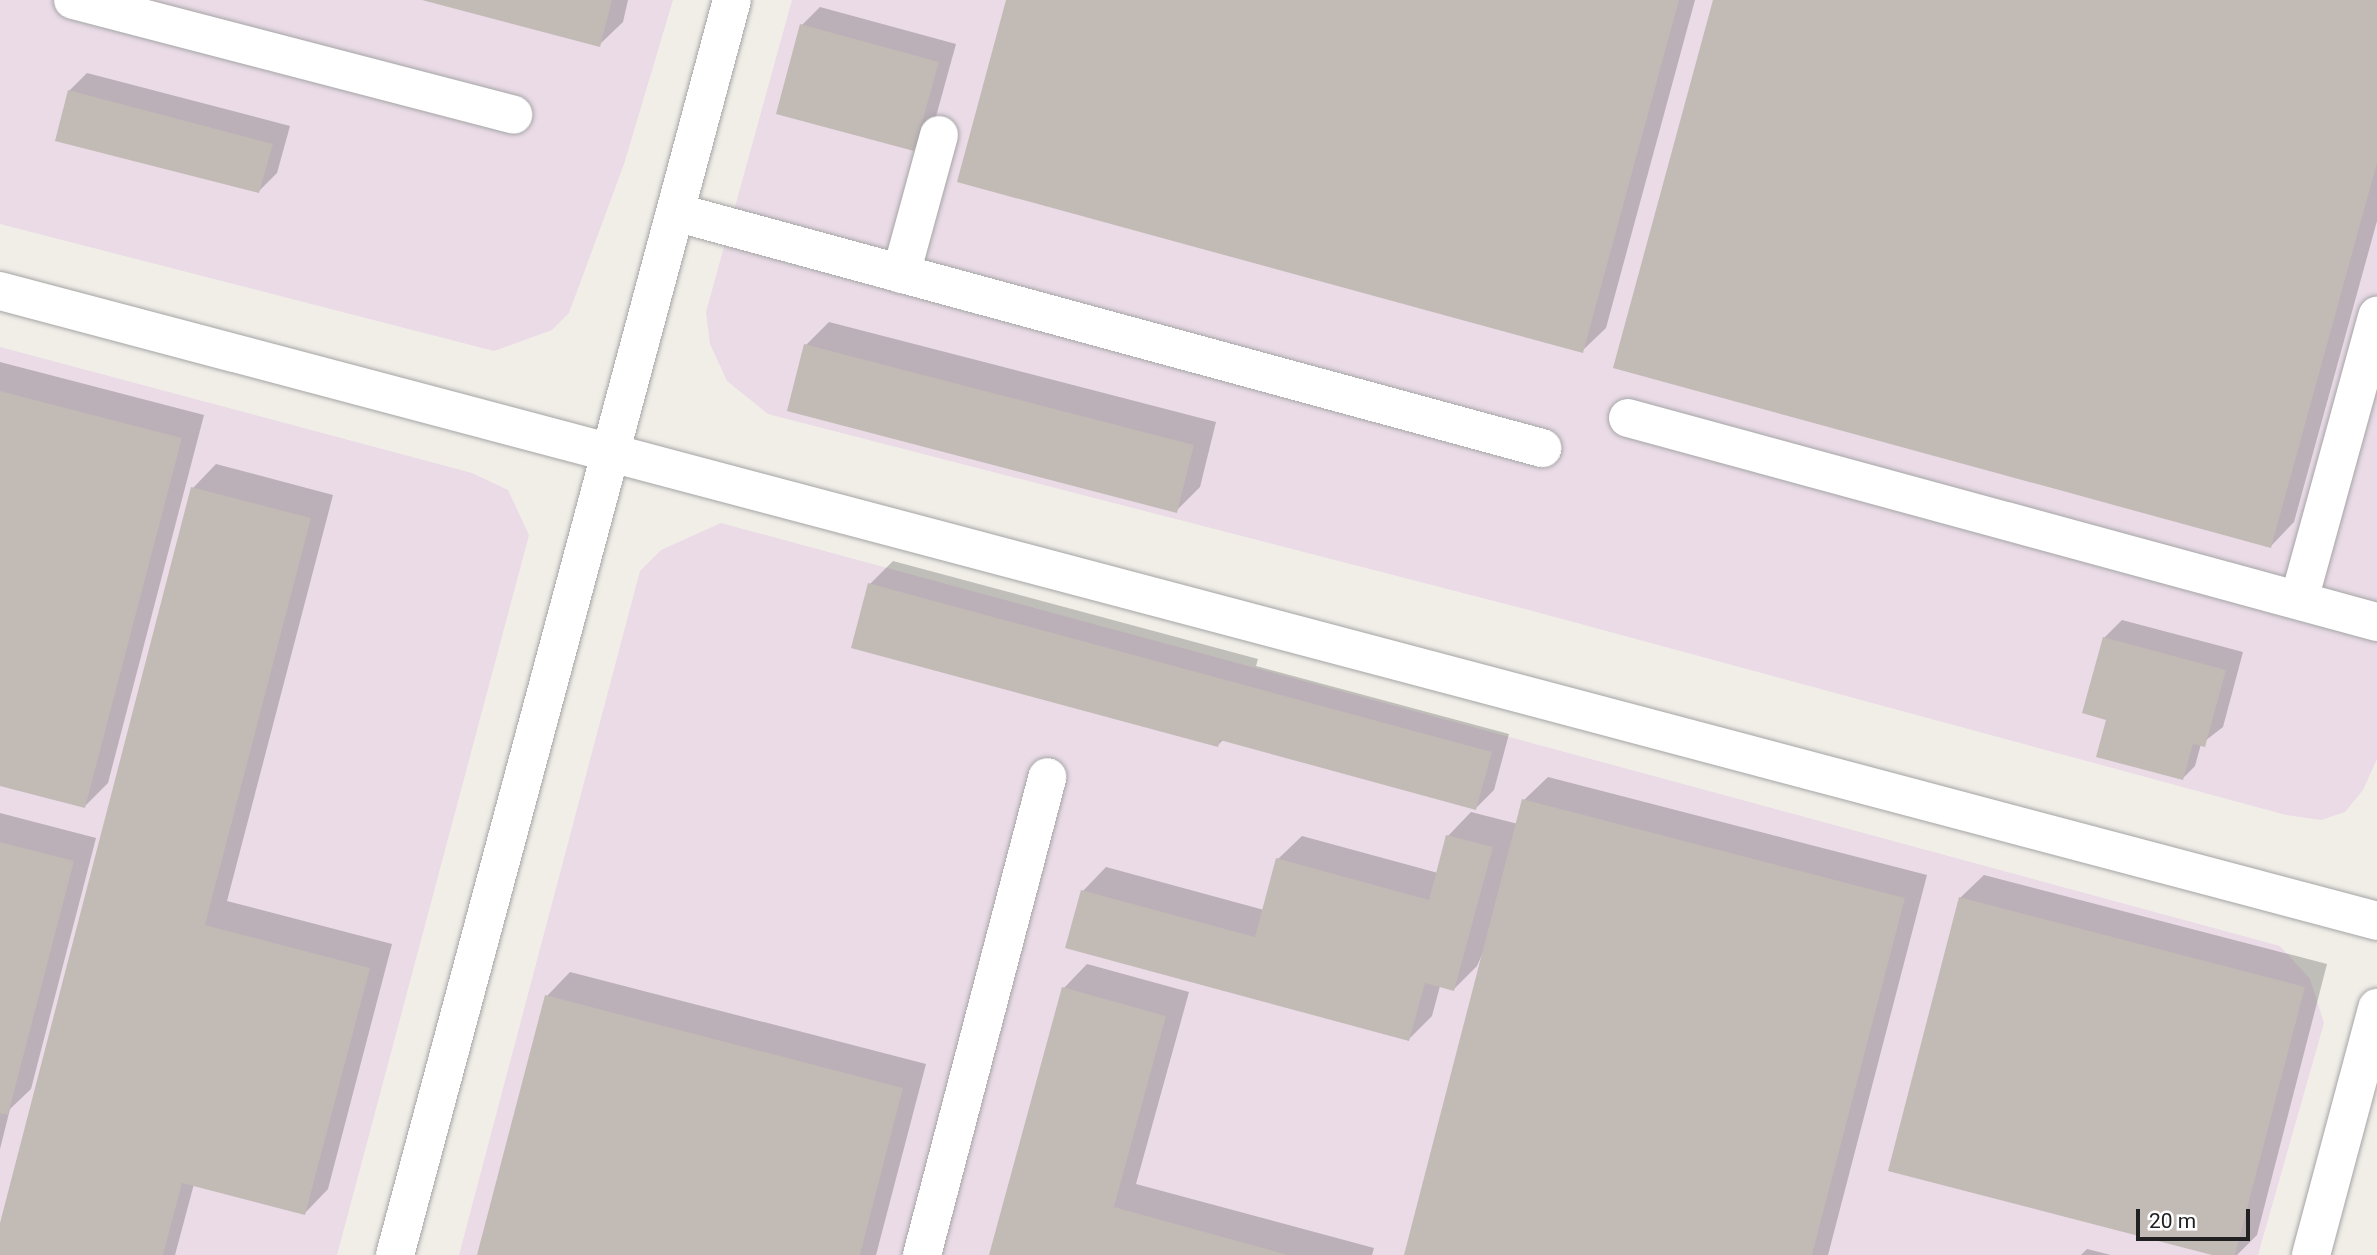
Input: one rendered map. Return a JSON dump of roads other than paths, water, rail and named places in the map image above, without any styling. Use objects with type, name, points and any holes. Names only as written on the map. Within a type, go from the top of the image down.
[{"type":"street","points":[[73,0],[513,115]]},
{"type":"street","points":[[396,1255],[732,0]]},
{"type":"street","points":[[901,274],[939,135]]},
{"type":"street","points":[[675,212],[1542,449]]},
{"type":"street","points":[[0,291],[2377,921]]},
{"type":"street","points":[[2299,600],[2377,316]]},
{"type":"street","points":[[1628,418],[2377,622]]},
{"type":"street","points":[[922,1255],[1047,777]]},
{"type":"street","points":[[2311,1255],[2377,1008]]}]
